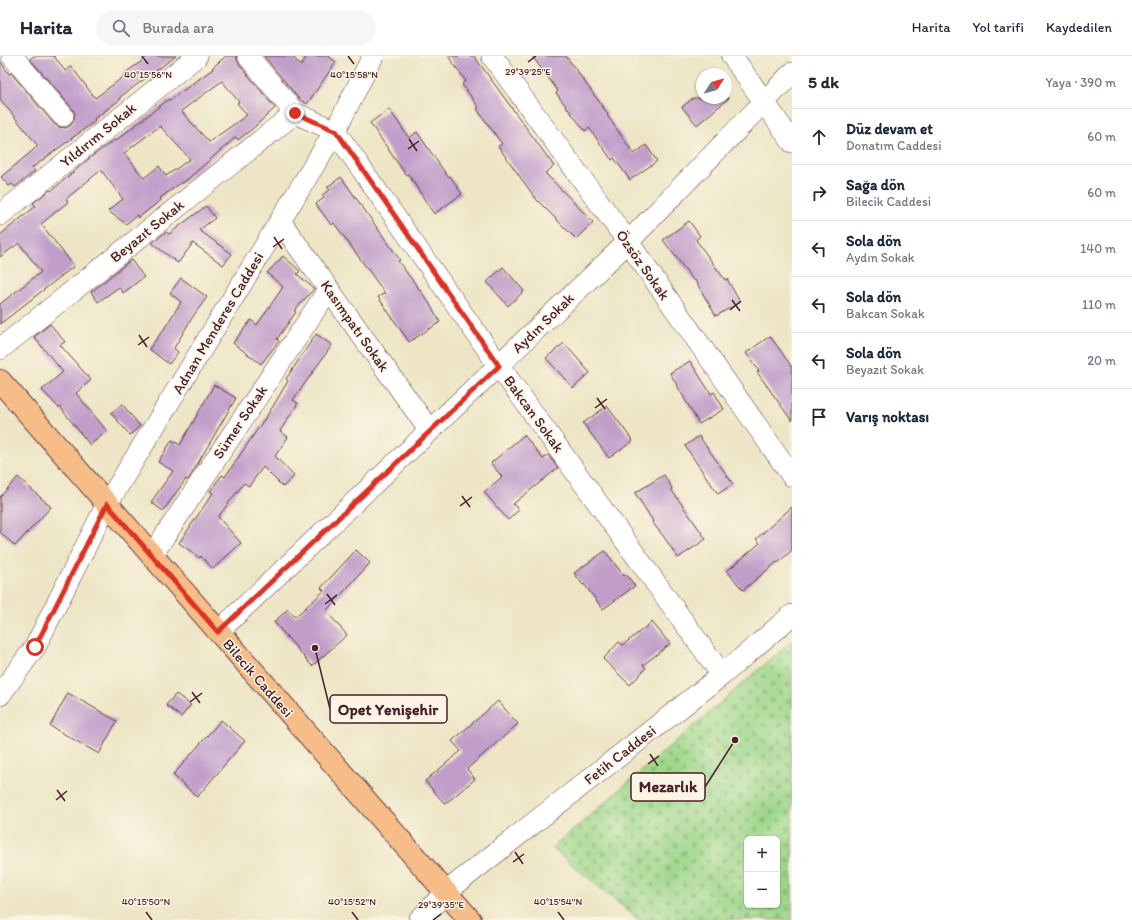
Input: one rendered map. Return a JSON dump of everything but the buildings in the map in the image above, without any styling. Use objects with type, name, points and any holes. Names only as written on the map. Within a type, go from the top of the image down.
[{"type":"main road","name":"Bilecik Caddesi","points":[[0,381],[470,920]]},
{"type":"street","points":[[12,56],[63,116]]},
{"type":"street","name":"Yıldırım Sokak","points":[[0,215],[197,56]]},
{"type":"street","points":[[248,56],[295,113],[336,131]]},
{"type":"street","name":"Adnan Menderes Caddesi","points":[[0,695],[35,647],[107,504],[336,131],[373,56]]},
{"type":"street","name":"Özsöz Sokak","points":[[492,56],[628,242],[792,476]]},
{"type":"street","points":[[732,56],[792,142]]},
{"type":"street","name":"Aydın Sokak","points":[[218,632],[628,242],[792,73]]},
{"type":"street","name":"Beyazıt Sokak","points":[[0,349],[295,113]]},
{"type":"street","name":"Bakcan Sokak","points":[[336,131],[499,366],[722,676]]},
{"type":"street","name":"Kasımpatı Sokak","points":[[280,221],[430,431]]},
{"type":"street","name":"Sümer Sokak","points":[[152,555],[329,290]]},
{"type":"street","name":"Fetih Caddesi","points":[[419,920],[446,892],[722,676],[792,615]]},
{"type":"green space","points":[[792,641],[792,920],[639,920],[552,848]]},
{"type":"place","name":"Opet Yenişehir","points":[[315,648]]},
{"type":"place","name":"Mezarlık","points":[[735,740]]},
{"type":"route","points":[[35,647],[107,504],[218,632],[499,366],[336,131],[295,113]]}]
